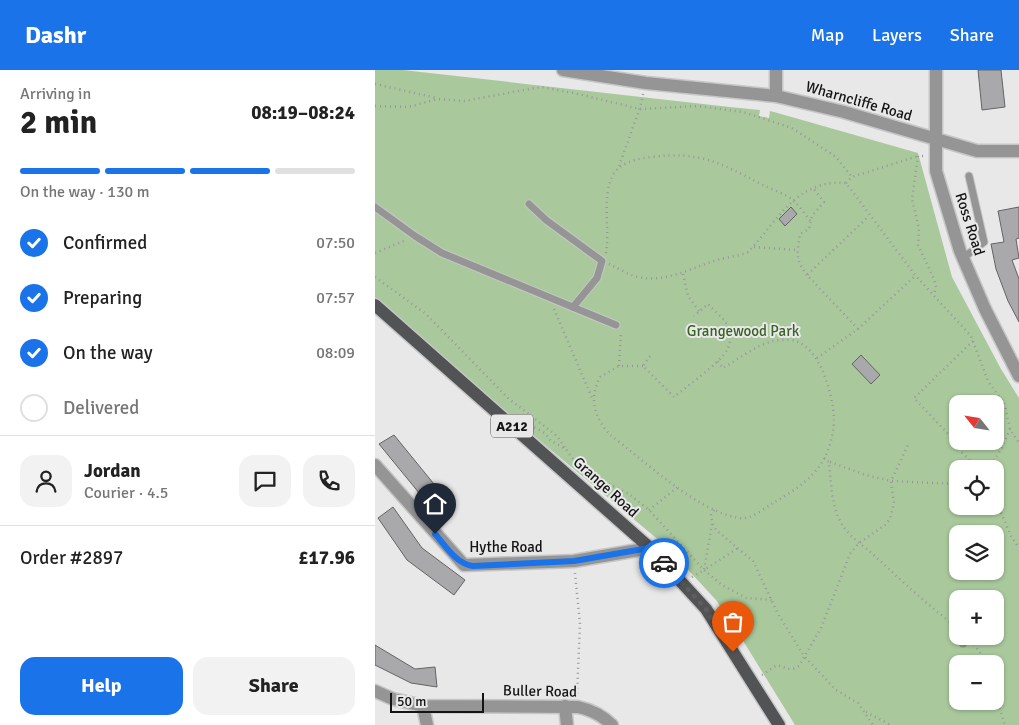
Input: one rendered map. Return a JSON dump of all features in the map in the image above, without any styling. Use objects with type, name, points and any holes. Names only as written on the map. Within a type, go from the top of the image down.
[{"type":"main road","name":"Grange Road","points":[[375,305],[649,548],[706,609],[779,725]]},
{"type":"street","name":"Wharncliffe Road","points":[[563,70],[646,82],[776,96],[844,112],[977,151],[1019,151]]},
{"type":"street","points":[[776,70],[776,96]]},
{"type":"street","name":"Ross Road","points":[[936,70],[936,172],[963,258],[985,309],[1019,376]]},
{"type":"street","name":"Hythe Road","points":[[375,465],[464,565],[574,561],[649,548]]},
{"type":"street","name":"Buller Road","points":[[375,691],[393,700],[423,706],[571,706],[592,710],[612,725]]},
{"type":"street","points":[[423,706],[427,725]]},
{"type":"street","points":[[567,725],[571,706]]},
{"type":"lane","points":[[963,258],[984,242],[969,176]]},
{"type":"lane","points":[[529,204],[546,220],[602,261],[597,278],[573,307]]},
{"type":"lane","points":[[375,207],[415,236],[442,252],[616,325]]},
{"type":"path","points":[[375,84],[438,98],[464,101],[541,88],[574,93],[640,109],[698,106],[743,112],[763,117],[799,132],[836,157],[852,177]]},
{"type":"path","points":[[619,168],[640,109],[642,97]]},
{"type":"path","points":[[375,106],[408,107],[438,98]]},
{"type":"path","points":[[811,222],[793,200],[725,164],[697,157],[670,154],[638,159],[627,162],[619,168],[612,178],[606,252],[602,261],[638,277],[664,277],[683,274],[715,261],[741,256],[753,247],[793,200],[803,191],[834,182],[846,184],[854,191],[869,216],[915,275],[934,294],[973,341],[988,381],[1005,405],[1010,429],[1019,443]]},
{"type":"path","points":[[918,156],[912,198],[919,229],[918,245],[934,279],[936,287],[934,294]]},
{"type":"path","points":[[846,184],[852,177],[918,156],[936,157]]},
{"type":"path","points":[[813,188],[823,202],[812,216],[809,229],[800,234],[797,250],[798,264],[858,329]]},
{"type":"path","points":[[807,275],[869,216]]},
{"type":"path","points":[[375,253],[415,236]]},
{"type":"path","points":[[753,247],[797,250]]},
{"type":"path","points":[[683,274],[689,296],[699,312]]},
{"type":"path","points":[[817,358],[858,329],[915,275]]},
{"type":"path","points":[[375,277],[426,314],[508,398],[557,436],[575,462],[607,483],[629,494],[649,510],[704,570],[722,585],[746,598],[772,600]]},
{"type":"path","points":[[549,297],[593,400],[595,414],[609,434],[678,487],[713,510],[741,518],[748,518],[786,495],[810,477],[824,458],[831,438],[834,420],[826,380],[817,358],[809,349],[795,340],[774,341],[763,344],[723,368],[717,360]]},
{"type":"path","points":[[593,400],[600,377],[619,366],[643,366],[674,397],[695,382],[727,350],[730,330],[708,304],[694,316]]},
{"type":"path","points":[[616,325],[621,331],[619,366]]},
{"type":"path","points":[[970,460],[955,446],[950,436],[914,398],[973,341]]},
{"type":"path","points":[[643,366],[650,356]]},
{"type":"path","points":[[529,424],[545,433],[551,441],[566,449]]},
{"type":"path","points":[[994,460],[1002,448],[1010,429]]},
{"type":"path","points":[[763,674],[777,665],[793,670],[799,666],[821,628],[850,554],[858,544],[885,525],[890,519],[894,503],[891,481],[908,445]]},
{"type":"path","points":[[824,458],[829,462],[866,476],[891,481],[949,484]]},
{"type":"path","points":[[829,462],[831,487],[838,517],[847,532],[933,610],[949,621]]},
{"type":"path","points":[[649,510],[678,487]]},
{"type":"path","points":[[704,570],[713,510]]},
{"type":"path","points":[[1002,515],[1011,536],[1019,548]]},
{"type":"path","points":[[712,522],[716,530],[753,561],[778,614],[804,656],[836,690],[858,703],[873,725]]},
{"type":"path","points":[[704,570],[738,548]]},
{"type":"path","points":[[571,706],[580,624],[574,561]]},
{"type":"path","points":[[1000,710],[1005,725]]},
{"type":"path","points":[[865,711],[891,725]]},
{"type":"green space","name":"Grangewood Park","points":[[375,70],[403,70],[760,110],[759,116],[769,118],[770,111],[918,153],[952,277],[1001,369],[1019,398],[1019,725],[795,725],[716,600],[667,547],[375,301]]},
{"type":"building","points":[[978,70],[1001,70],[1005,107],[982,110]]},
{"type":"building","points":[[791,207],[797,214],[785,226],[779,219]]},
{"type":"building","points":[[1019,207],[1019,238],[1016,239],[1019,258],[1012,260],[1019,279],[1019,322],[1008,301],[996,269],[991,244],[1004,242],[998,211]]},
{"type":"building","points":[[861,355],[880,375],[871,384],[852,364]]},
{"type":"building","points":[[394,435],[438,489],[424,499],[379,444]]},
{"type":"building","points":[[393,507],[422,548],[465,580],[454,595],[407,560],[378,518]]},
{"type":"building","points":[[375,645],[415,669],[435,667],[437,687],[411,683],[375,665]]},
{"type":"way so far","points":[[664,563],[706,609],[733,652]]},
{"type":"route","points":[[435,534],[464,565],[574,561],[649,548],[664,563]]}]
